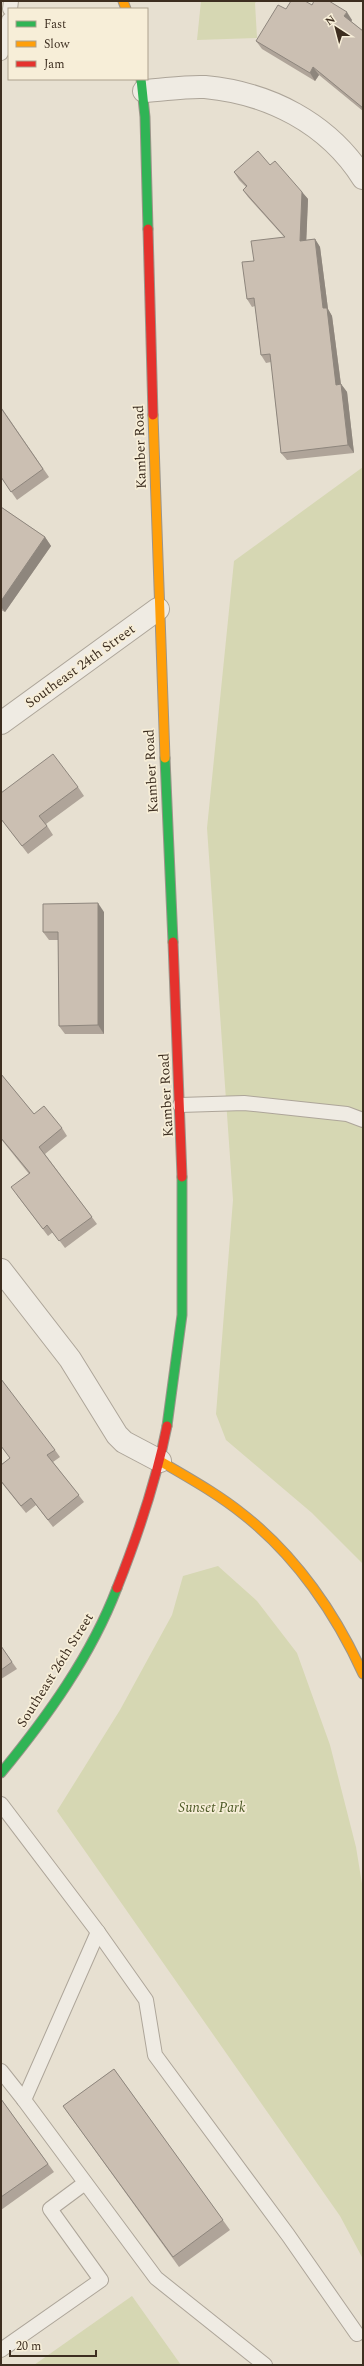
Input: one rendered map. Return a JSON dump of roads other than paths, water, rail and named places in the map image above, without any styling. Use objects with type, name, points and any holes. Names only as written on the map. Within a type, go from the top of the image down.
[{"type":"street","points":[[143,85],[204,87],[245,94],[284,107],[310,122],[336,144],[363,178]]},
{"type":"street","name":"Kamber Road","points":[[143,85],[158,609],[182,1150],[182,1315],[168,1423],[160,1461]]},
{"type":"street","name":"Southeast 24th Street","points":[[1,724],[158,609]]},
{"type":"street","points":[[1,1270],[70,1359],[117,1435],[124,1442],[160,1461],[226,1502],[256,1525],[289,1559],[313,1589],[354,1651],[363,1674]]},
{"type":"street","name":"Southeast 26th Street","points":[[1,1773],[39,1726],[85,1654],[108,1612],[140,1529],[160,1461]]},
{"type":"lane","points":[[1,54],[7,38],[8,29]]},
{"type":"lane","points":[[180,1105],[244,1103],[347,1114],[363,1120]]},
{"type":"lane","points":[[1,1804],[98,1932],[146,2000],[155,2055],[288,2235],[357,2334]]},
{"type":"lane","points":[[24,2100],[98,1932]]},
{"type":"lane","points":[[1,2071],[156,2278],[265,2365]]},
{"type":"lane","points":[[1,2350],[101,2280],[50,2209],[84,2183]]},
{"type":"park label","name":"Sunset Park","points":[[212,1807]]}]
